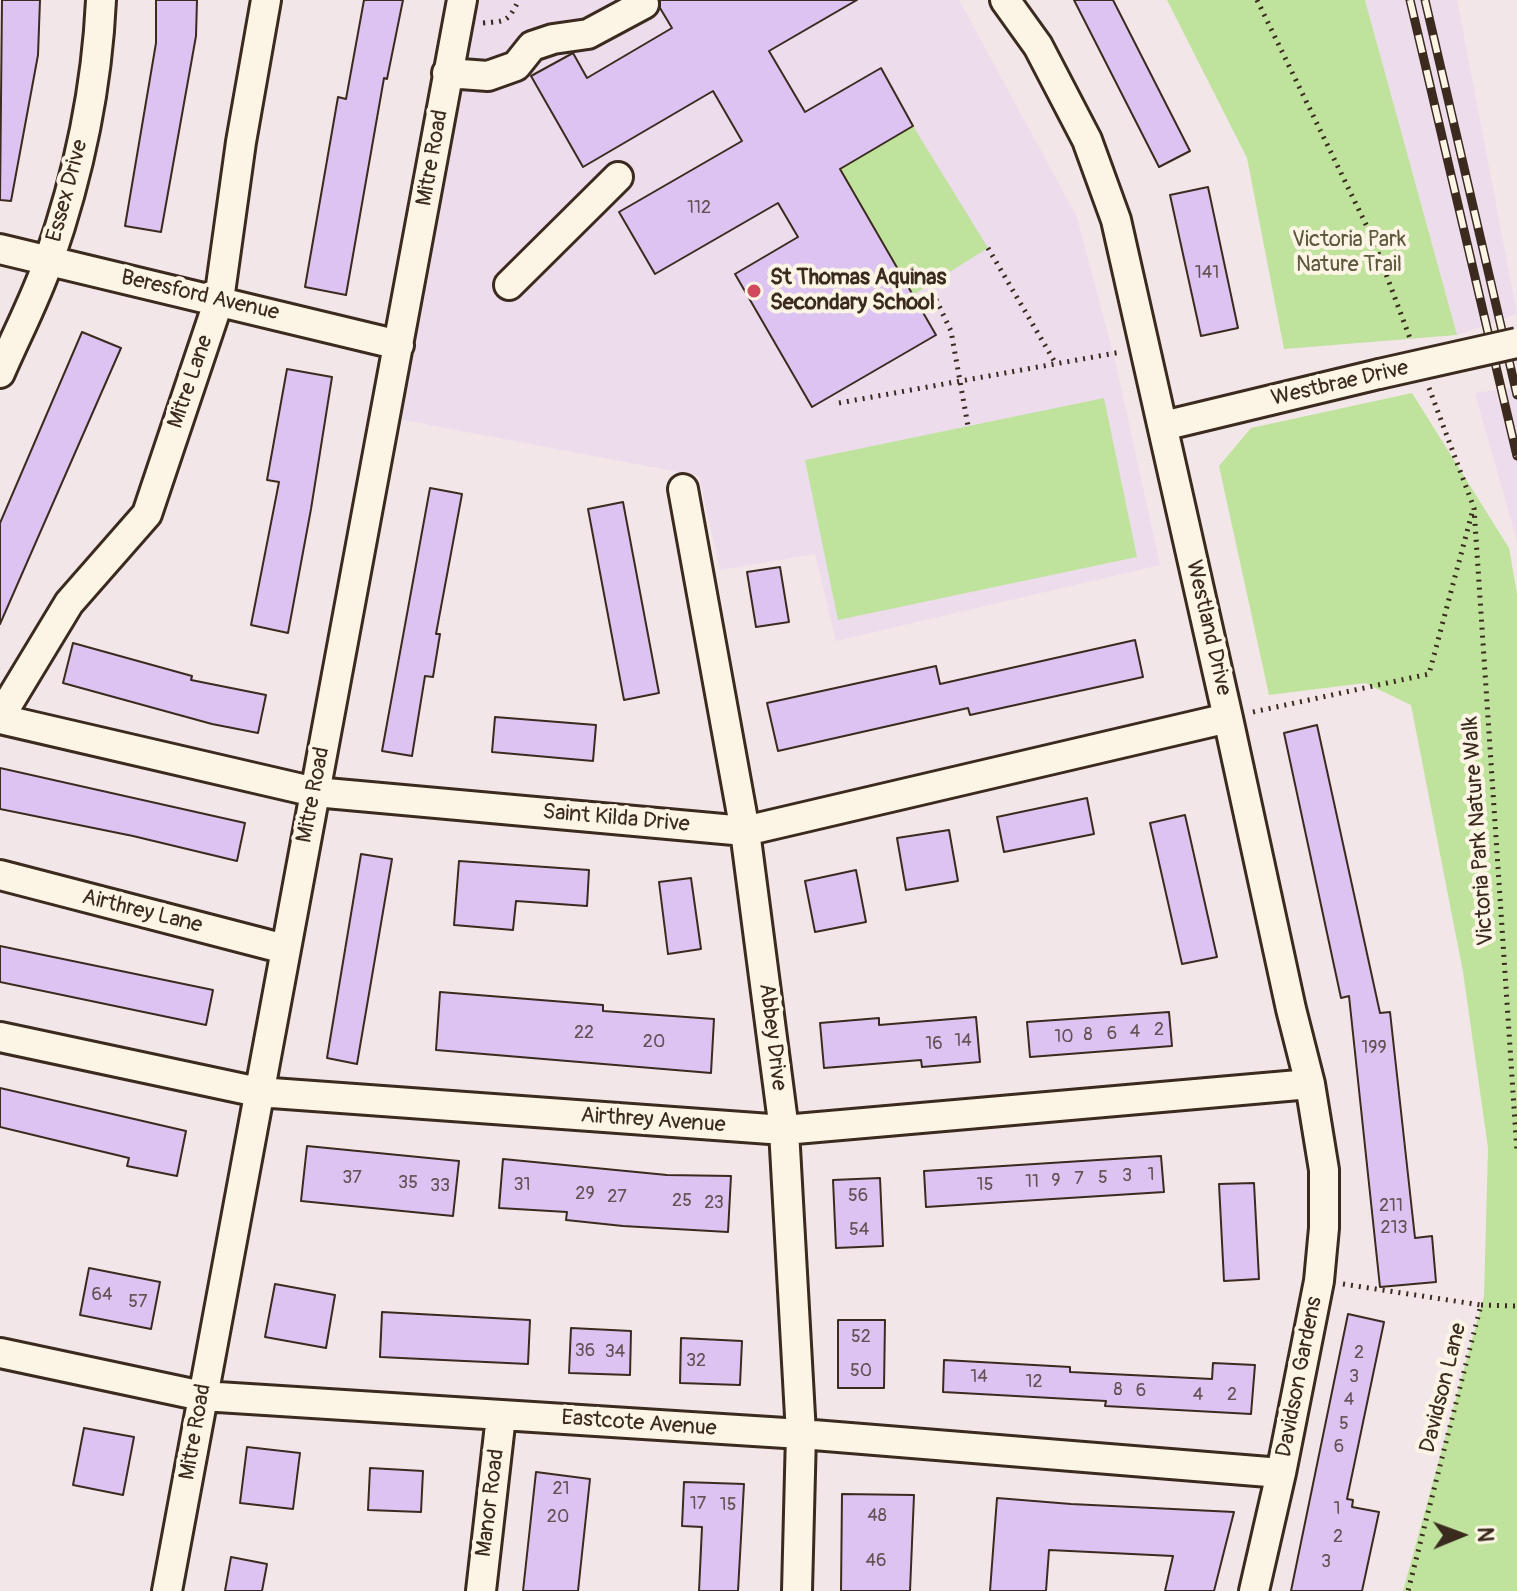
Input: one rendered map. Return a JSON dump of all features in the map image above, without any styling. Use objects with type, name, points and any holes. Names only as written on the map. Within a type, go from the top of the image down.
[{"type":"street","name":"Essex Drive","points":[[0,373],[49,261],[81,148],[100,33],[101,0]]},
{"type":"street","name":"Mitre Lane","points":[[0,718],[69,603],[147,514],[219,300],[241,142],[266,0]]},
{"type":"street","name":"Westland Drive","points":[[1005,0],[1038,46],[1087,140],[1116,220],[1310,1084],[1324,1170],[1324,1228],[1319,1281]]},
{"type":"street","points":[[447,73],[488,76],[516,66],[532,46],[553,39],[588,34],[644,4]]},
{"type":"street","name":"Mitre Road","points":[[167,1591],[460,13]]},
{"type":"street","points":[[509,285],[618,177]]},
{"type":"street","name":"Beresford Avenue","points":[[0,249],[399,345]]},
{"type":"street","name":"Westbrae Drive","points":[[1163,426],[1517,343]]},
{"type":"street","name":"Abbey Drive","points":[[683,489],[745,831],[784,1130],[801,1434],[797,1591]]},
{"type":"street","name":"Saint Kilda Drive","points":[[0,718],[315,792],[745,831],[1228,718]]},
{"type":"street","name":"Airthrey Lane","points":[[0,875],[285,949]]},
{"type":"street","name":"Airthrey Avenue","points":[[0,1037],[258,1092],[784,1130],[1310,1084]]},
{"type":"street","name":"Davidson Gardens","points":[[1254,1591],[1319,1281]]},
{"type":"street","name":"Eastcote Avenue","points":[[0,1353],[202,1396],[801,1434],[1281,1473]]},
{"type":"street","name":"Manor Road","points":[[481,1591],[501,1416]]},
{"type":"path","points":[[460,13],[506,21],[512,17],[519,0]]},
{"type":"path","points":[[1257,0],[1373,239],[1416,352]]},
{"type":"path","points":[[988,248],[1056,364]]},
{"type":"path","points":[[929,285],[951,331],[968,426]]},
{"type":"path","points":[[839,403],[1145,347]]},
{"type":"path","name":"Victoria Park Nature Walk","points":[[1426,381],[1474,508],[1517,1152]]},
{"type":"path","points":[[1228,718],[1429,674],[1474,508]]},
{"type":"path","name":"Davidson Lane","points":[[1319,1281],[1481,1305],[1408,1591]]},
{"type":"path","points":[[1481,1305],[1517,1306]]},
{"type":"shaded area","name":"St Thomas Aquinas Secondary School","points":[[467,0],[959,0],[1077,217],[1116,365],[1160,565],[836,641],[815,554],[720,570],[699,476],[388,417]]},
{"type":"shaded area","points":[[1365,0],[1457,0],[1517,314],[1457,335]]},
{"type":"shaded area","points":[[1517,387],[1517,541],[1475,393]]},
{"type":"green space","name":"Victoria Park Nature Trail","points":[[1167,0],[1365,0],[1457,335],[1284,349],[1247,158]]},
{"type":"green space","points":[[913,126],[988,248],[913,295],[840,169]]},
{"type":"green space","points":[[1412,393],[1509,548],[1517,594],[1517,1591],[1403,1591],[1484,1296],[1488,1148],[1463,972],[1411,705],[1365,683],[1269,695],[1219,466],[1251,428]]},
{"type":"green space","points":[[1104,398],[1137,557],[838,620],[805,460]]},
{"type":"building","points":[[2,0],[40,0],[38,55],[11,201],[0,200]]},
{"type":"building","points":[[156,0],[197,0],[196,36],[161,232],[125,226],[156,43]]},
{"type":"building","points":[[364,0],[403,0],[387,79],[384,78],[346,295],[305,287],[338,97],[346,99]]},
{"type":"building","points":[[660,0],[857,0],[769,51],[805,112],[881,68],[913,126],[840,169],[936,335],[812,407],[735,274],[798,237],[778,203],[655,274],[619,212],[742,141],[713,91],[583,167],[531,76],[573,53],[587,78],[672,28],[660,8]]},
{"type":"building","points":[[1074,0],[1113,0],[1190,151],[1159,167]]},
{"type":"building","points":[[1208,187],[1238,328],[1201,336],[1170,195]]},
{"type":"building","points":[[82,332],[121,348],[0,624],[0,523]]},
{"type":"building","points":[[287,369],[332,377],[288,633],[251,625],[279,482],[267,480]]},
{"type":"building","points":[[430,488],[462,494],[436,634],[440,634],[433,677],[425,676],[412,756],[382,751]]},
{"type":"building","points":[[623,502],[659,693],[624,700],[588,509]]},
{"type":"building","points":[[780,567],[789,622],[756,627],[747,572]]},
{"type":"building","points":[[1135,640],[1143,677],[970,715],[968,708],[778,751],[767,703],[936,666],[940,684]]},
{"type":"building","points":[[73,643],[192,676],[191,680],[266,695],[258,733],[212,724],[63,683]]},
{"type":"building","points":[[495,717],[596,725],[593,761],[492,752]]},
{"type":"building","points":[[1317,725],[1380,1013],[1390,1012],[1415,1238],[1432,1236],[1436,1282],[1380,1287],[1349,996],[1341,998],[1284,733]]},
{"type":"building","points":[[0,768],[245,823],[237,861],[0,809]]},
{"type":"building","points":[[1087,798],[1094,834],[1004,852],[997,817]]},
{"type":"building","points":[[1185,815],[1217,957],[1182,964],[1150,823]]},
{"type":"building","points":[[949,830],[958,881],[906,890],[897,838]]},
{"type":"building","points":[[361,854],[392,859],[357,1064],[327,1058]]},
{"type":"building","points":[[459,861],[589,870],[587,906],[516,901],[513,930],[454,925]]},
{"type":"building","points":[[856,870],[866,922],[815,932],[805,881]]},
{"type":"building","points":[[691,878],[701,949],[668,954],[659,882]]},
{"type":"building","points":[[0,946],[213,990],[206,1025],[0,982]]},
{"type":"building","points":[[440,992],[603,1005],[603,1011],[714,1019],[711,1073],[436,1050]]},
{"type":"building","points":[[1169,1012],[1172,1046],[1030,1057],[1027,1022]]},
{"type":"building","points":[[976,1017],[980,1062],[922,1067],[921,1060],[824,1068],[820,1023],[879,1018],[879,1025]]},
{"type":"building","points":[[0,1088],[186,1131],[177,1176],[127,1166],[129,1158],[0,1127]]},
{"type":"building","points":[[307,1146],[459,1161],[453,1216],[301,1201]]},
{"type":"building","points":[[1161,1156],[1164,1192],[926,1207],[924,1171]]},
{"type":"building","points":[[503,1159],[667,1175],[731,1176],[728,1232],[623,1226],[566,1220],[567,1212],[499,1208]]},
{"type":"building","points":[[880,1178],[883,1246],[836,1248],[833,1180]]},
{"type":"building","points":[[1254,1183],[1259,1279],[1224,1281],[1219,1184]]},
{"type":"building","points":[[89,1268],[160,1282],[151,1329],[80,1315]]},
{"type":"building","points":[[275,1284],[335,1295],[326,1348],[265,1337]]},
{"type":"building","points":[[382,1312],[530,1320],[528,1364],[380,1357]]},
{"type":"building","points":[[1348,1314],[1384,1322],[1347,1499],[1353,1500],[1352,1507],[1379,1512],[1362,1591],[1291,1591]]},
{"type":"building","points":[[838,1320],[885,1320],[884,1388],[838,1388]]},
{"type":"building","points":[[571,1328],[631,1331],[630,1375],[569,1373]]},
{"type":"building","points":[[681,1338],[742,1341],[740,1385],[680,1383]]},
{"type":"building","points":[[944,1360],[1070,1367],[1070,1372],[1212,1379],[1213,1363],[1255,1365],[1251,1414],[1105,1406],[1106,1401],[943,1392]]},
{"type":"building","points":[[84,1428],[134,1437],[123,1495],[73,1485]]},
{"type":"building","points":[[247,1447],[300,1453],[293,1509],[240,1503]]},
{"type":"building","points":[[370,1468],[423,1471],[421,1512],[368,1510]]},
{"type":"building","points":[[536,1472],[590,1479],[578,1591],[523,1591]]},
{"type":"building","points":[[684,1482],[744,1484],[738,1591],[699,1591],[702,1527],[682,1526]]},
{"type":"building","points":[[842,1494],[914,1495],[910,1591],[841,1591]]},
{"type":"building","points":[[997,1498],[1234,1512],[1214,1591],[1165,1591],[1173,1556],[1049,1550],[1046,1591],[990,1591]]},
{"type":"building","points":[[231,1557],[267,1564],[262,1591],[225,1591]]},
{"type":"railway","points":[[1410,0],[1517,456]]},
{"type":"railway","points":[[1425,0],[1517,395]]},
{"type":"place","name":"St Thomas Aquinas Secondary School","points":[[754,291]]}]
